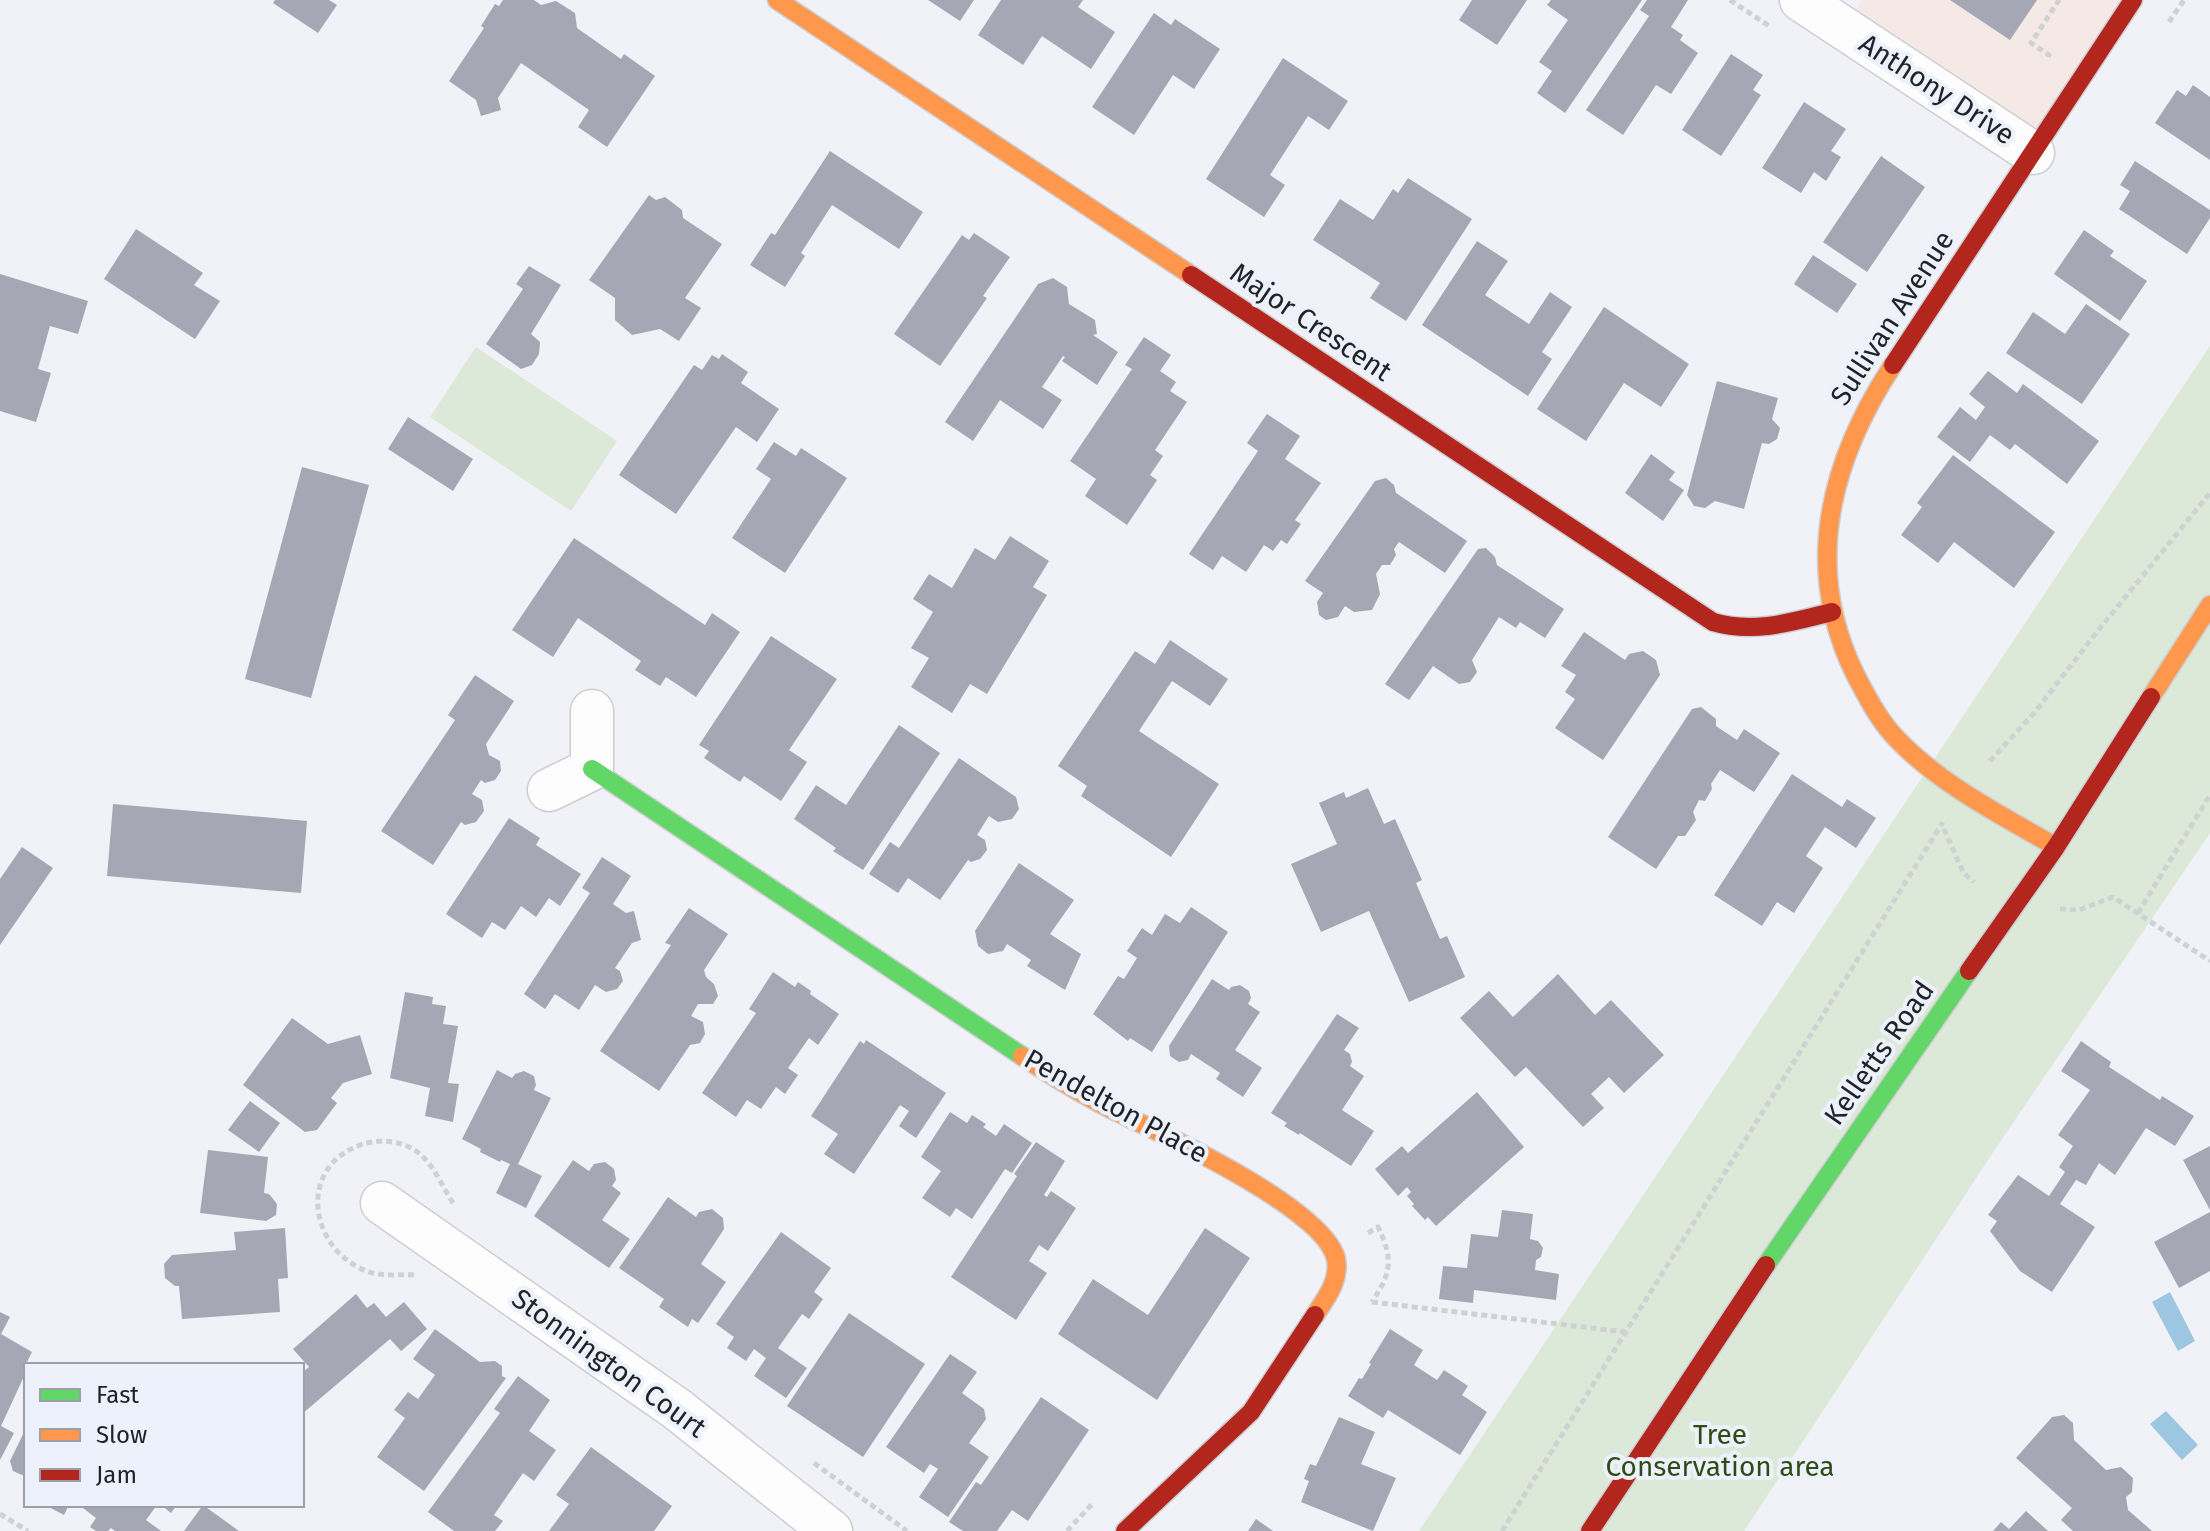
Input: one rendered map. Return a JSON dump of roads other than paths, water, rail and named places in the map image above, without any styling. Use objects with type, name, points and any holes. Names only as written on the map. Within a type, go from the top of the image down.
[{"type":"street","name":"Major Crescent","points":[[777,0],[1713,622],[1726,627],[1754,629],[1832,612]]},
{"type":"street","name":"Anthony Drive","points":[[1801,0],[2033,153]]},
{"type":"street","name":"Sullivan Avenue","points":[[2056,847],[1965,793],[1898,740],[1855,677],[1832,612],[1825,544],[1831,501],[1853,432],[1867,404],[2133,0]]},
{"type":"street","name":"Kelletts Road","points":[[1590,1531],[1775,1251],[2056,847],[2210,605]]},
{"type":"street","points":[[549,790],[592,769],[592,711]]},
{"type":"street","name":"Pendelton Place","points":[[592,769],[1051,1075],[1115,1111],[1223,1164],[1295,1212],[1329,1242],[1336,1260],[1336,1278],[1329,1294],[1251,1412],[1125,1531]]},
{"type":"street","name":"Stonnington Court","points":[[382,1203],[677,1409],[831,1531]]},
{"type":"water","points":[[2170,1292],[2195,1341],[2178,1351],[2152,1302]]},
{"type":"water","points":[[2166,1411],[2198,1445],[2182,1460],[2150,1424]]},
{"type":"park label","name":"Tree Conservation area","points":[[1720,1450]]}]
